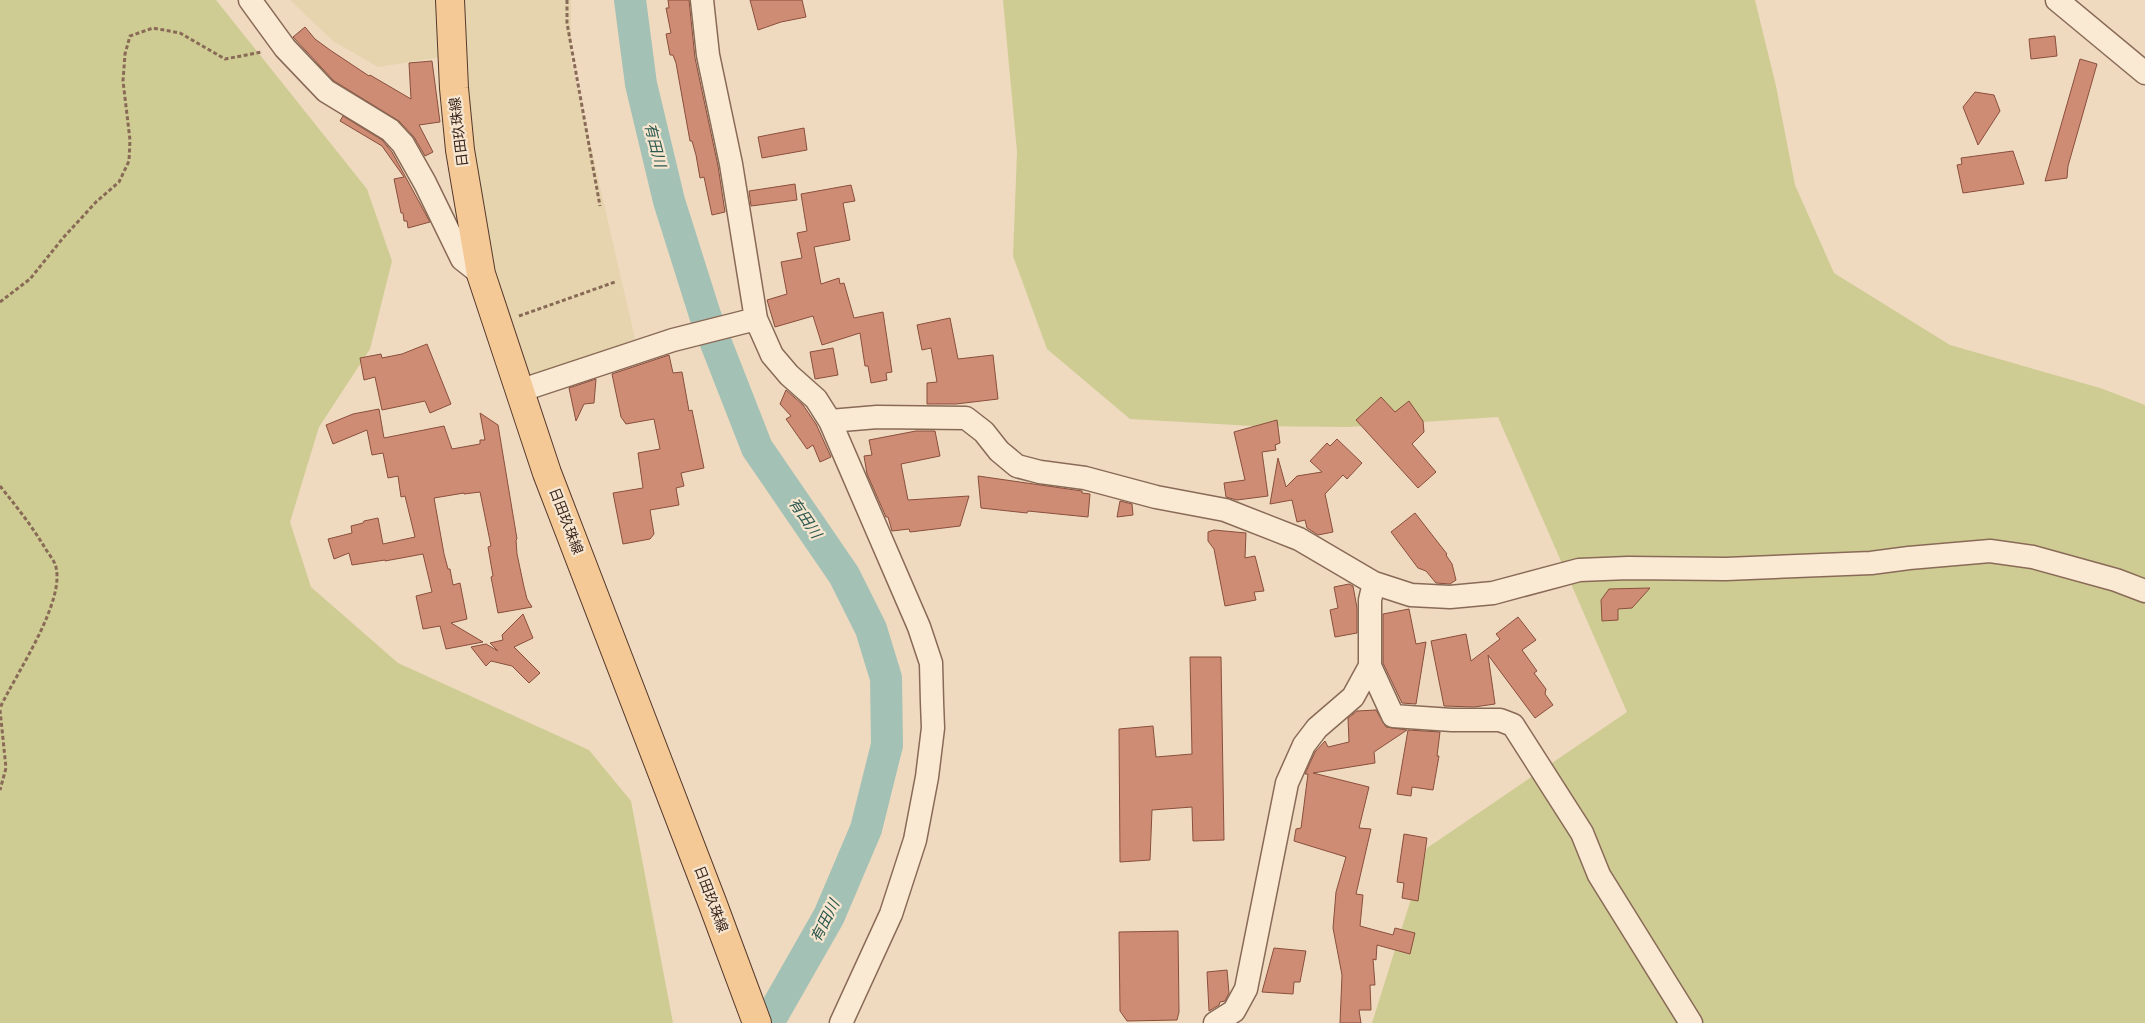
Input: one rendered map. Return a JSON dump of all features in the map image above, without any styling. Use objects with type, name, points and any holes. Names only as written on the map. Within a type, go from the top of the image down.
[{"type":"main road","name":"日田玖珠線","points":[[450,0],[454,88],[460,150],[481,274],[547,473],[712,902],[756,1023]]},
{"type":"street","points":[[250,0],[285,48],[326,91],[390,130],[403,144],[425,183],[462,259],[481,274]]},
{"type":"street","points":[[702,0],[708,55],[731,164],[756,320],[772,356],[788,375],[816,398],[830,421],[919,627],[931,663],[933,728],[927,777],[915,840],[892,914],[841,1023]]},
{"type":"street","points":[[2057,0],[2145,73]]},
{"type":"street","points":[[519,391],[674,340],[756,320]]},
{"type":"street","points":[[830,421],[877,417],[966,418],[984,432],[999,451],[1017,466],[1040,472],[1085,478],[1156,497],[1225,510],[1299,539],[1374,583],[1411,595],[1450,598],[1493,593],[1579,570],[1637,568],[1726,569],[1871,563],[1990,550],[2033,557],[2116,580],[2145,591]]},
{"type":"street","points":[[1374,583],[1370,600],[1370,666],[1393,716],[1452,720],[1500,720],[1513,725],[1577,826],[1599,875],[1691,1023]]},
{"type":"street","points":[[1215,1023],[1234,1012],[1246,989],[1287,783],[1304,745],[1318,728],[1353,697],[1370,666]]},
{"type":"path","points":[[567,0],[567,22],[600,206]]},
{"type":"path","points":[[0,302],[30,279],[96,202],[119,182],[129,161],[130,140],[123,80],[125,54],[130,36],[153,28],[180,33],[225,59],[285,48]]},
{"type":"path","points":[[497,324],[614,282]]},
{"type":"path","points":[[0,486],[33,528],[55,565],[57,589],[29,655],[9,687],[0,708],[6,768],[0,790]]},
{"type":"shaded area","points":[[0,0],[216,0],[367,189],[392,261],[370,349],[319,427],[290,522],[311,587],[398,663],[589,750],[631,801],[673,1023],[0,1023]]},
{"type":"shaded area","points":[[290,0],[571,0],[571,60],[635,339],[528,380],[498,286],[480,213],[464,49],[443,57],[378,67],[333,41]]},
{"type":"shaded area","points":[[1003,0],[1755,0],[1776,86],[1795,185],[1834,273],[1950,345],[2100,388],[2145,405],[2145,1023],[1372,1023],[1427,848],[1627,712],[1498,417],[1348,427],[1253,426],[1130,419],[1047,349],[1013,256],[1017,152]]},
{"type":"building","points":[[668,0],[689,0],[695,58],[718,166],[725,212],[712,215],[704,177],[700,178],[696,155],[692,141],[690,141],[676,63],[673,55],[670,55],[666,34],[671,33],[666,8],[669,8]]},
{"type":"building","points":[[750,0],[802,0],[806,17],[781,22],[758,30]]},
{"type":"building","points":[[305,27],[315,39],[330,50],[369,76],[411,99],[409,63],[432,61],[440,122],[419,125],[433,152],[425,156],[414,137],[399,121],[334,81],[293,37]]},
{"type":"building","points":[[2055,36],[2057,56],[2031,59],[2029,39]]},
{"type":"building","points":[[2080,59],[2097,64],[2068,166],[2067,178],[2045,181]]},
{"type":"building","points":[[1975,92],[1994,95],[2000,111],[1978,145],[1963,107]]},
{"type":"building","points":[[343,116],[382,140],[392,152],[430,222],[408,228],[407,221],[404,221],[403,213],[401,213],[394,179],[404,177],[382,146],[340,121]]},
{"type":"building","points":[[804,128],[807,150],[762,158],[758,137]]},
{"type":"building","points":[[2013,151],[2024,184],[1963,193],[1957,165],[1962,164],[1961,158]]},
{"type":"building","points":[[795,184],[797,200],[751,206],[749,191]]},
{"type":"building","points":[[851,185],[855,201],[843,203],[850,240],[814,247],[821,284],[839,278],[840,284],[844,283],[854,318],[883,312],[892,372],[886,373],[887,380],[871,383],[868,366],[865,366],[860,333],[822,345],[813,316],[775,327],[767,300],[787,294],[781,262],[802,258],[797,233],[807,231],[801,194]]},
{"type":"building","points":[[950,318],[958,359],[993,355],[998,399],[956,404],[927,404],[927,383],[937,382],[931,348],[922,350],[917,325]]},
{"type":"building","points":[[427,344],[451,404],[430,413],[425,401],[382,410],[375,377],[364,380],[360,358],[381,354],[382,358],[402,354]]},
{"type":"building","points":[[833,348],[838,375],[815,379],[810,352]]},
{"type":"building","points":[[669,355],[673,373],[682,372],[689,411],[692,410],[704,468],[681,473],[684,486],[676,488],[679,505],[650,510],[654,534],[650,539],[623,544],[613,493],[643,488],[638,453],[660,449],[654,419],[626,424],[621,417],[612,374]]},
{"type":"building","points":[[596,379],[594,403],[584,404],[576,421],[569,388]]},
{"type":"building","points":[[786,390],[803,405],[816,424],[831,457],[820,462],[813,445],[807,449],[786,419],[791,416],[780,404]]},
{"type":"building","points":[[1381,397],[1395,412],[1409,401],[1423,421],[1424,432],[1412,444],[1436,472],[1418,488],[1356,420]]},
{"type":"building","points":[[379,409],[384,438],[444,426],[452,449],[480,444],[480,440],[485,440],[480,413],[498,425],[517,539],[517,554],[527,599],[532,607],[498,613],[491,577],[493,576],[488,547],[491,546],[480,492],[434,498],[448,569],[450,569],[453,585],[460,583],[467,619],[451,623],[483,642],[446,649],[440,626],[423,629],[416,596],[432,592],[423,554],[352,565],[349,553],[334,559],[328,539],[352,533],[351,526],[363,523],[364,521],[378,518],[383,544],[415,537],[405,496],[401,497],[398,476],[388,478],[383,453],[372,455],[367,430],[333,444],[326,425],[353,414]]},
{"type":"building","points":[[1277,420],[1280,443],[1275,445],[1276,450],[1262,452],[1268,496],[1237,500],[1226,497],[1224,483],[1245,480],[1234,432]]},
{"type":"building","points":[[916,431],[935,431],[940,456],[901,464],[908,500],[969,496],[960,526],[910,532],[909,529],[892,531],[888,517],[886,517],[867,474],[864,456],[872,455],[869,440]]},
{"type":"building","points":[[1337,439],[1362,463],[1347,479],[1343,475],[1325,494],[1333,532],[1318,535],[1307,528],[1305,520],[1297,522],[1292,500],[1270,504],[1278,458],[1286,487],[1297,476],[1322,472],[1310,461],[1327,443],[1330,446]]},
{"type":"building","points":[[978,476],[1082,491],[1082,493],[1090,494],[1088,517],[981,508]]},
{"type":"building","points":[[1120,501],[1132,504],[1133,515],[1117,517]]},
{"type":"building","points":[[1415,513],[1447,554],[1452,564],[1456,580],[1450,584],[1436,583],[1426,571],[1418,568],[1391,532]]},
{"type":"building","points":[[1214,530],[1246,533],[1245,558],[1255,556],[1264,591],[1254,592],[1256,600],[1225,606],[1214,549],[1208,541],[1208,532]]},
{"type":"building","points":[[1349,584],[1353,586],[1357,608],[1357,633],[1335,637],[1330,610],[1338,608],[1334,587]]},
{"type":"building","points":[[1650,588],[1632,608],[1618,609],[1618,620],[1602,621],[1601,600],[1609,589]]},
{"type":"building","points":[[1409,609],[1416,644],[1426,642],[1416,704],[1402,703],[1383,663],[1383,614]]},
{"type":"building","points":[[523,614],[533,638],[514,647],[540,673],[529,683],[512,666],[491,661],[486,666],[471,647],[486,644],[498,651],[490,643],[503,640],[502,635]]},
{"type":"building","points":[[1518,617],[1536,640],[1522,650],[1537,671],[1534,673],[1546,689],[1545,694],[1553,705],[1535,718],[1488,655],[1495,704],[1474,707],[1444,706],[1431,641],[1466,634],[1471,661],[1500,639],[1496,634]]},
{"type":"building","points":[[1190,657],[1221,657],[1224,840],[1193,841],[1192,807],[1152,810],[1150,860],[1120,862],[1119,729],[1153,726],[1156,757],[1192,754]]},
{"type":"building","points":[[1376,710],[1386,727],[1407,730],[1374,752],[1375,763],[1313,773],[1369,787],[1359,828],[1371,829],[1356,894],[1363,895],[1360,926],[1393,935],[1395,928],[1415,933],[1410,954],[1377,945],[1376,960],[1373,959],[1375,985],[1370,985],[1371,1010],[1359,1010],[1361,1023],[1340,1023],[1342,975],[1333,928],[1336,892],[1346,857],[1294,841],[1296,829],[1301,828],[1308,774],[1305,774],[1315,752],[1325,741],[1328,747],[1349,742],[1348,718],[1357,711]]},
{"type":"building","points":[[1408,730],[1440,732],[1437,756],[1439,756],[1433,790],[1412,787],[1411,796],[1397,794]]},
{"type":"building","points":[[1404,834],[1427,838],[1418,901],[1402,898],[1404,883],[1397,882]]},
{"type":"building","points":[[1178,931],[1179,1012],[1177,1020],[1127,1021],[1120,1011],[1119,932]]},
{"type":"building","points":[[1274,948],[1306,951],[1300,982],[1294,982],[1293,994],[1262,992]]},
{"type":"building","points":[[1227,970],[1229,993],[1225,1001],[1220,1002],[1219,1005],[1209,1011],[1207,972]]},
{"type":"waterway","name":"有田川","points":[[630,0],[641,84],[669,201],[705,315],[757,448],[844,575],[871,629],[886,678],[887,745],[866,829],[829,916],[768,1023]]}]
